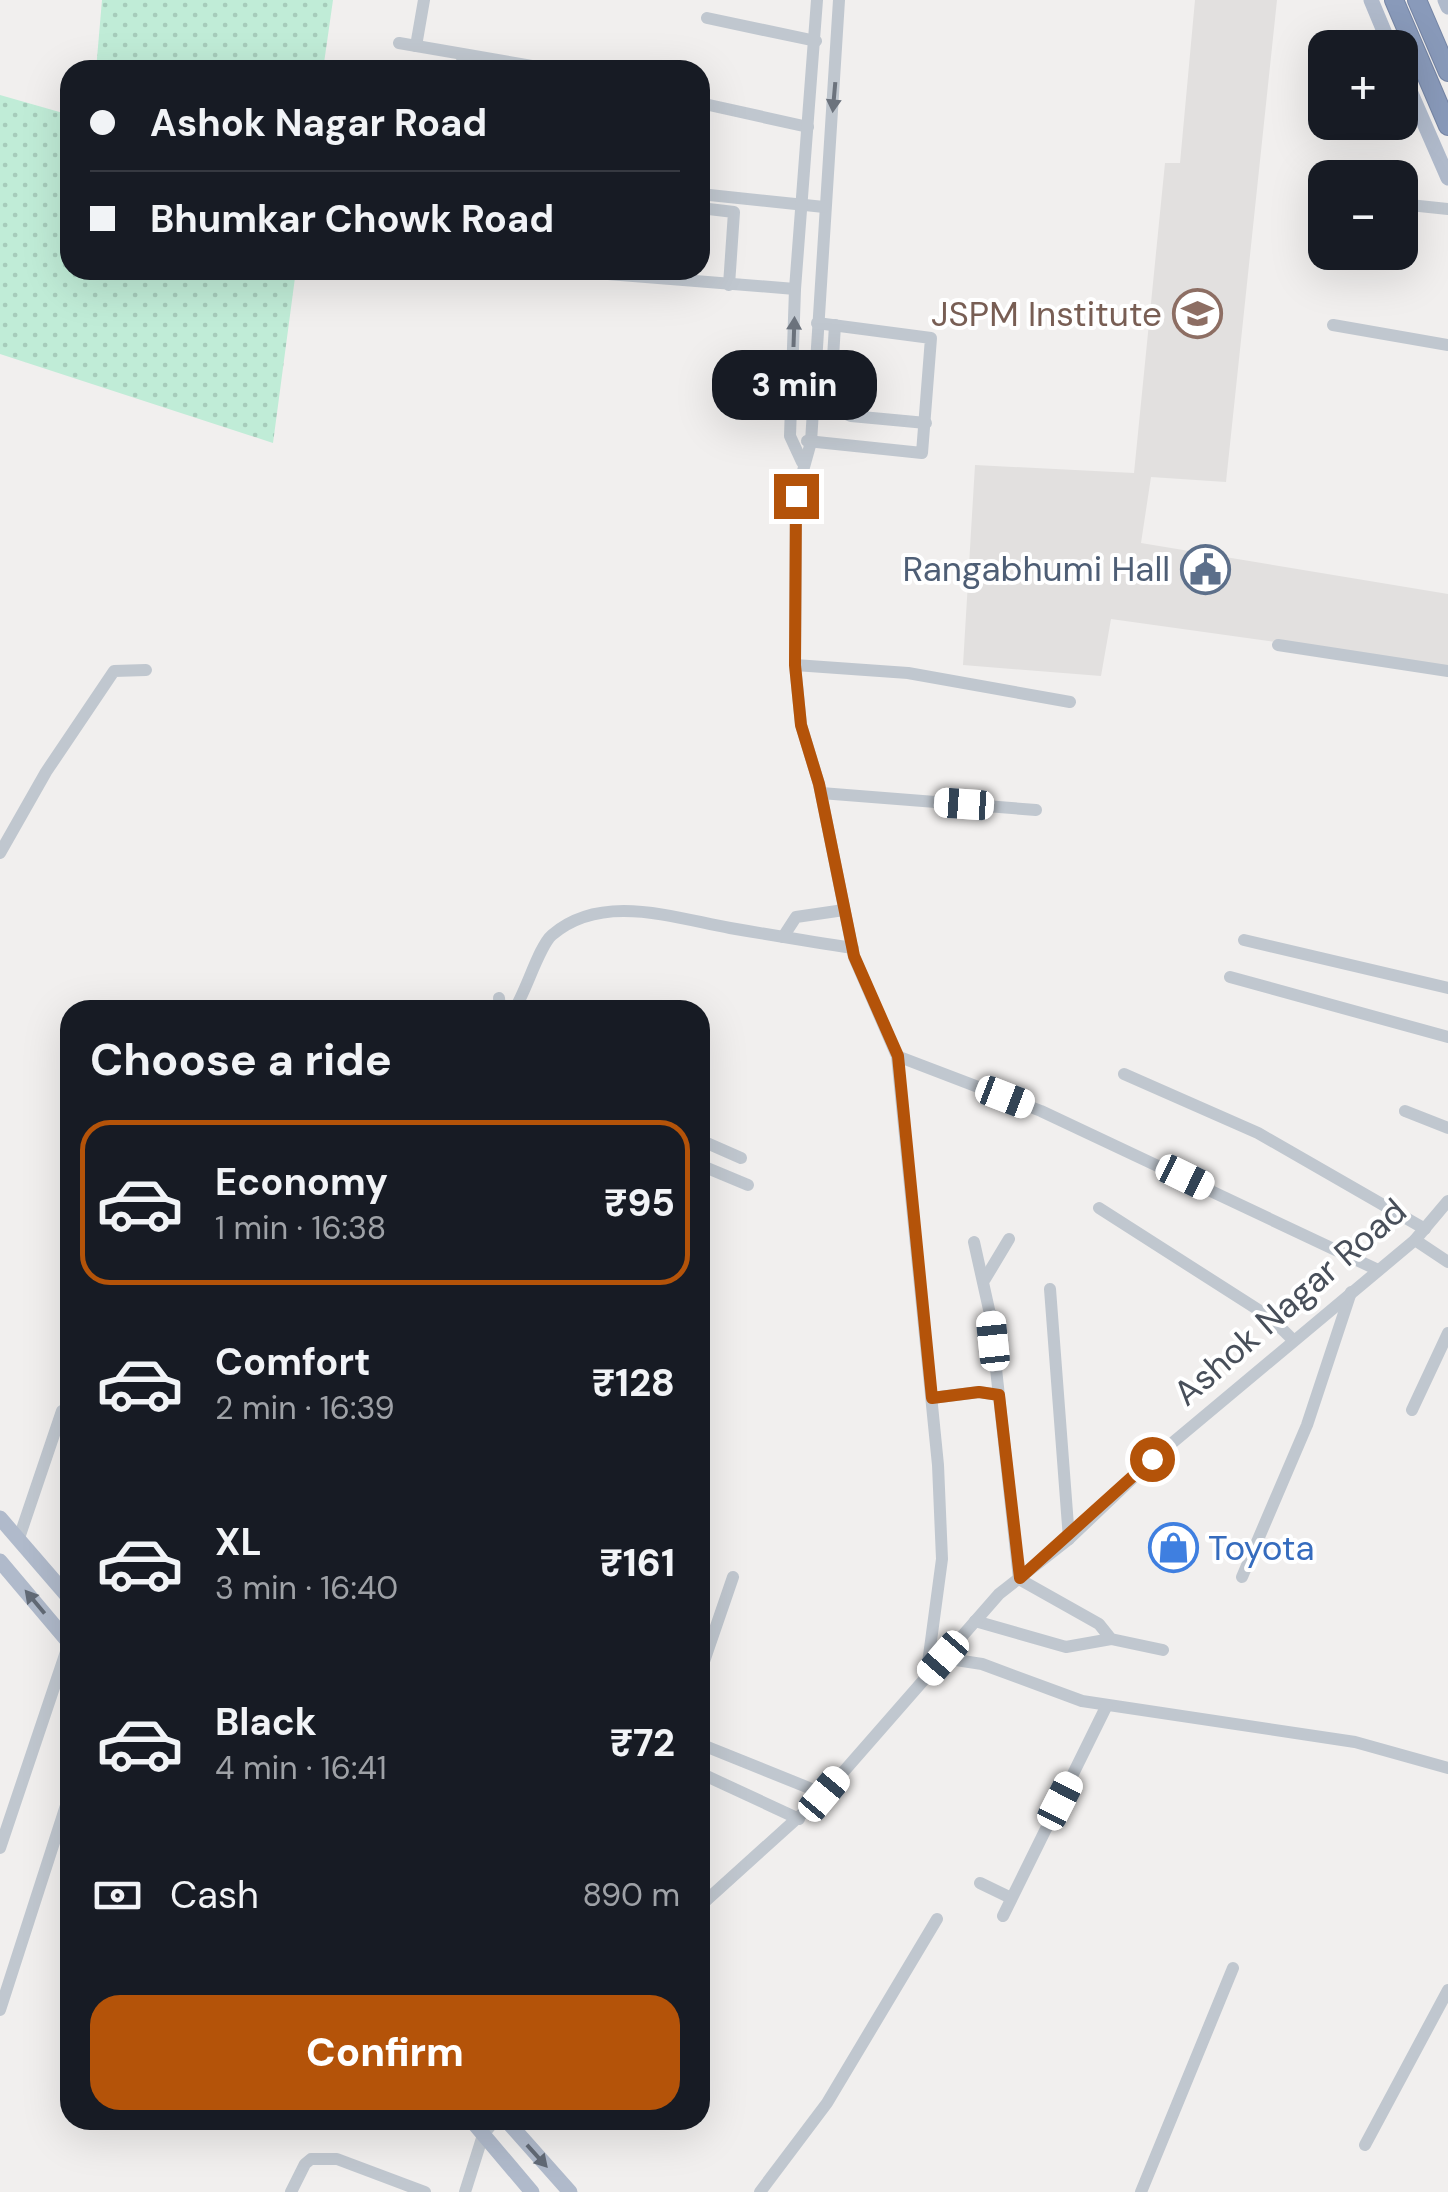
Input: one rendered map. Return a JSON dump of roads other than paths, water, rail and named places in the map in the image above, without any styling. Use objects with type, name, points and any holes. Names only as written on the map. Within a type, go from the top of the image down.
[{"type":"highway","points":[[1394,0],[1448,126]]},
{"type":"highway","points":[[1417,0],[1448,72]]},
{"type":"main road","points":[[1372,0],[1384,30]]},
{"type":"main road","points":[[1445,0],[1448,7]]},
{"type":"main road","points":[[1418,109],[1448,178]]},
{"type":"main road","points":[[0,1518],[60,1588]]},
{"type":"main road","points":[[0,1561],[60,1632]]},
{"type":"main road","points":[[479,2130],[532,2192]]},
{"type":"main road","points":[[515,2130],[570,2192]]},
{"type":"street","points":[[416,46],[424,0]]},
{"type":"street","points":[[802,462],[790,436],[795,289],[817,0]]},
{"type":"street","points":[[840,0],[811,442],[802,462],[796,496],[795,665],[801,725],[821,793],[853,948],[869,997],[898,1056],[932,1398],[942,1559],[926,1678]]},
{"type":"street","points":[[707,18],[816,41]]},
{"type":"street","points":[[399,43],[497,60]]},
{"type":"street","points":[[710,105],[808,127]]},
{"type":"street","points":[[710,195],[824,207]]},
{"type":"street","points":[[1418,206],[1448,209]]},
{"type":"street","points":[[710,209],[734,212],[729,285]]},
{"type":"street","points":[[691,280],[795,289]]},
{"type":"street","points":[[790,436],[811,442],[922,453],[931,338],[816,323]]},
{"type":"street","points":[[835,325],[830,407],[850,416],[926,423]]},
{"type":"street","points":[[1333,325],[1448,345]]},
{"type":"street","points":[[1278,645],[1448,671]]},
{"type":"street","points":[[795,665],[908,673],[1070,702]]},
{"type":"street","points":[[0,853],[46,772],[114,671],[146,670]]},
{"type":"street","points":[[821,793],[1036,810]]},
{"type":"street","points":[[784,937],[796,916],[844,910]]},
{"type":"street","points":[[519,1000],[548,937],[575,920],[600,914],[669,912],[853,948]]},
{"type":"street","points":[[1244,940],[1448,988]]},
{"type":"street","points":[[1230,977],[1448,1038]]},
{"type":"street","points":[[898,1056],[1040,1111],[1378,1270]]},
{"type":"street","points":[[1124,1074],[1258,1133],[1425,1228]]},
{"type":"street","points":[[1405,1110],[1448,1128]]},
{"type":"street","points":[[710,1144],[742,1158]]},
{"type":"street","points":[[710,1169],[748,1184]]},
{"type":"street","name":"Ashok Nagar Road","points":[[710,1897],[824,1794],[998,1594],[1069,1539],[1152,1459],[1415,1240],[1448,1201]]},
{"type":"street","points":[[1100,1208],[1271,1318],[1293,1340]]},
{"type":"street","points":[[985,1279],[1008,1239]]},
{"type":"street","points":[[1415,1240],[1447,1264]]},
{"type":"street","points":[[974,1242],[985,1279],[1020,1578],[1099,1624],[1111,1640]]},
{"type":"street","points":[[1050,1289],[1069,1539]]},
{"type":"street","points":[[1242,1577],[1307,1425],[1352,1292]]},
{"type":"street","points":[[1412,1410],[1448,1333]]},
{"type":"street","points":[[932,1398],[979,1392],[999,1395]]},
{"type":"street","points":[[19,1538],[60,1418]]},
{"type":"street","points":[[710,1644],[733,1577]]},
{"type":"street","points":[[975,1621],[1066,1647],[1111,1640],[1163,1650]]},
{"type":"street","points":[[943,1658],[982,1664],[1032,1685],[1108,1705],[1355,1742],[1448,1768]]},
{"type":"street","points":[[0,1848],[60,1670]]},
{"type":"street","points":[[1003,1916],[1108,1705]]},
{"type":"street","points":[[710,1750],[824,1794]]},
{"type":"street","points":[[710,1778],[799,1819]]},
{"type":"street","points":[[0,2010],[60,1824]]},
{"type":"street","points":[[980,1883],[1011,1898]]},
{"type":"street","points":[[760,2192],[827,2103],[937,1920]]},
{"type":"street","points":[[1141,2192],[1234,1968]]},
{"type":"street","points":[[1366,2145],[1448,1990]]},
{"type":"street","points":[[465,2192],[486,2130]]},
{"type":"street","points":[[291,2192],[305,2164],[328,2158],[424,2192]]},
{"type":"place","name":"JSPM Institute","points":[[1197,314]]},
{"type":"place","name":"Rangabhumi Hall","points":[[1205,569]]},
{"type":"place","name":"Toyota","points":[[1173,1548]]}]
